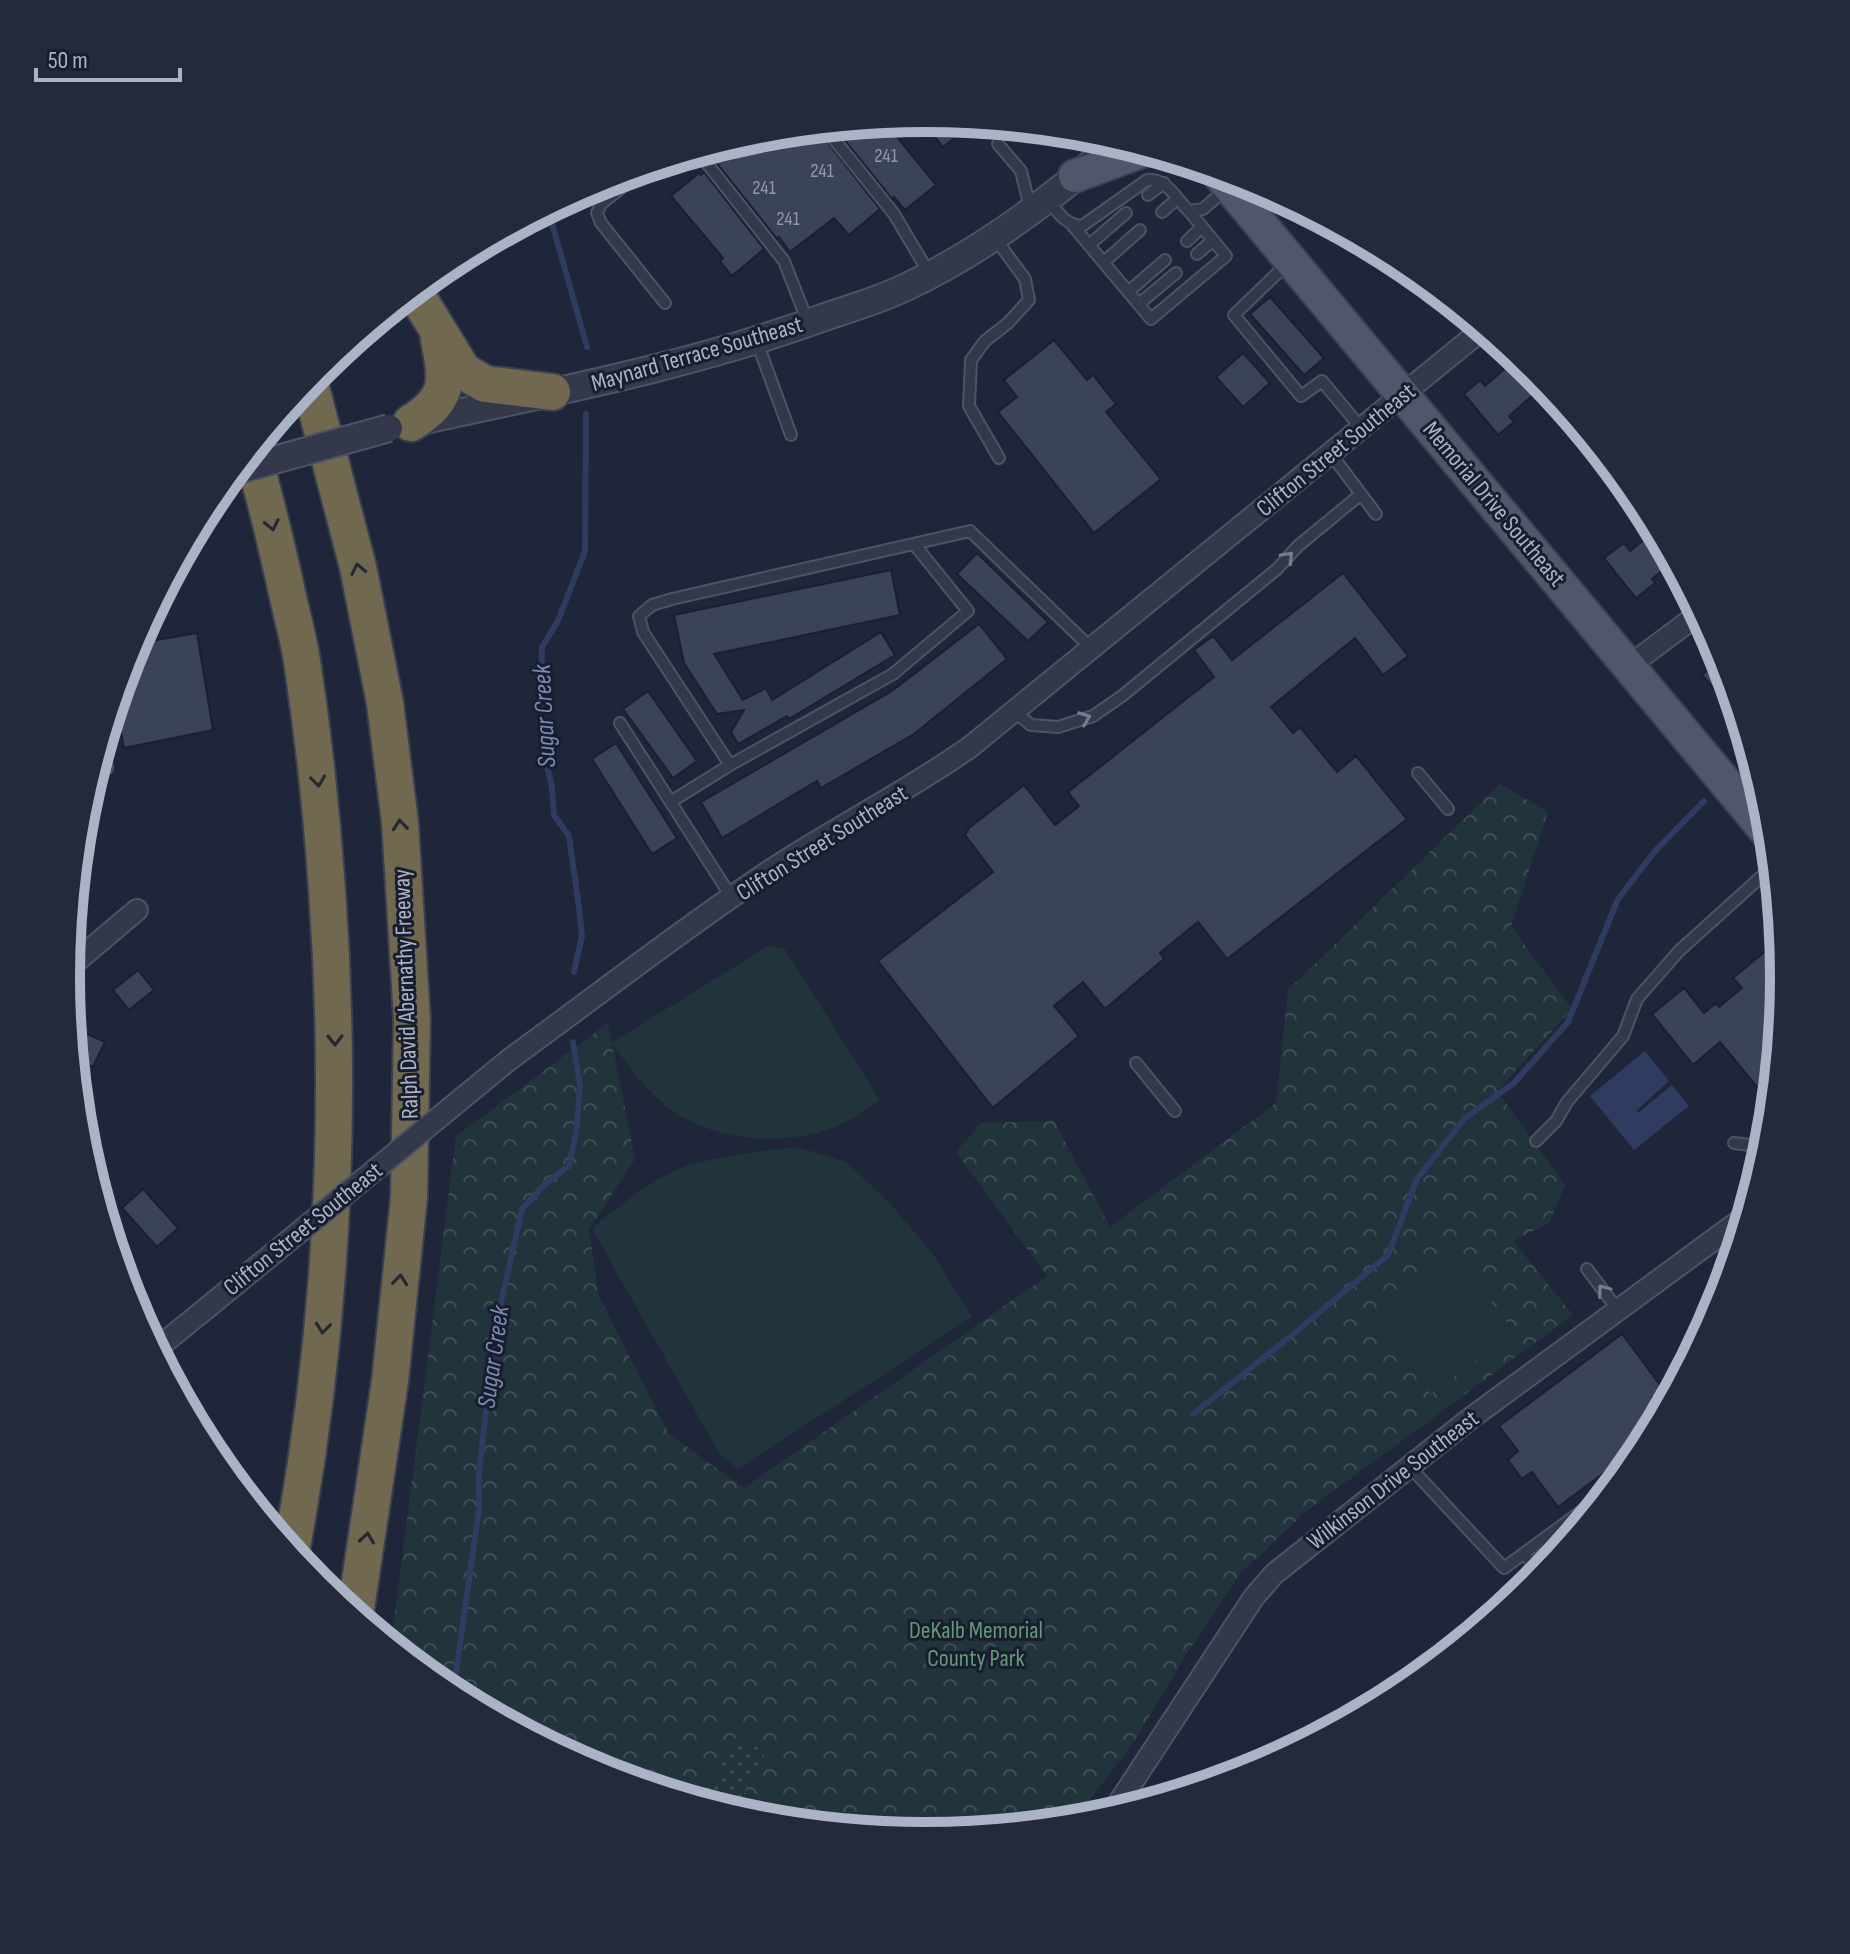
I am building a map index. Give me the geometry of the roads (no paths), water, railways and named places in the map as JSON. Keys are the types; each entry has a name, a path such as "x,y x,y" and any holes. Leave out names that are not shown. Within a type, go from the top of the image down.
{"highway":[{"path":"420,301 463,371 485,384 552,392"},
{"path":"400,426 432,410 442,395 443,362 433,324"},
{"name":"Ralph David Abernathy Freeway","path":"313,395 358,567 385,703 400,822 412,1019 409,1197 390,1381 357,1602"},
{"path":"255,463 268,505 303,664 321,809 335,996 336,1117 329,1269 315,1409 293,1538"}],"main road":[{"path":"1075,176 1095,149"},
{"path":"1075,176 1127,157"},
{"name":"Memorial Drive Southeast","path":"1231,190 1629,666 1753,808"}],"street":[{"name":"Maynard Terrace Southeast","path":"253,466 400,426 757,342 900,290 993,236 1105,152"},
{"name":"Clifton Street Southeast","path":"163,1343 510,1059 810,845 923,781 1014,711 1475,336"},
{"path":"1629,666 1691,620"},
{"path":"81,957 137,910"},
{"name":"Wilkinson Drive Southeast","path":"1122,1798 1264,1583 1310,1542 1409,1466 1732,1226"}],"lane":[{"path":"833,137 894,214 930,275"},
{"path":"998,144 1021,171 1038,204 1073,226 1151,319 1226,256 1164,183 1157,179 1147,180 1092,221 1073,226"},
{"path":"705,161 784,261 809,323"},
{"path":"1148,195 1164,183"},
{"path":"1189,211 1203,209 1219,185"},
{"path":"619,190 601,204 597,213 601,223 665,303"},
{"path":"1162,212 1177,199"},
{"path":"1253,217 1267,205"},
{"path":"1089,245 1126,213"},
{"path":"1187,241 1202,227"},
{"path":"1104,262 1140,230"},
{"path":"993,236 1025,279 1029,300 1008,323 985,341 971,360 969,406 999,458"},
{"path":"1197,254 1213,240"},
{"path":"1128,292 1165,260"},
{"path":"1291,260 1234,315 1301,396 1322,381 1362,429"},
{"path":"1139,304 1176,273"},
{"path":"757,342 791,435"},
{"path":"1331,454 1376,514"},
{"path":"1014,711 1031,725 1058,727 1093,716 1122,696 1277,569 1298,546 1361,494"},
{"path":"730,765 643,632 639,616 652,605 970,531 1091,648"},
{"path":"672,801 893,674 968,611 914,544"},
{"path":"620,723 732,898"},
{"path":"1418,773 1448,809"},
{"path":"1536,1141 1556,1121 1567,1102 1623,1036 1637,999 1668,963 1764,875"},
{"path":"1136,1063 1175,1111"},
{"path":"1734,1143 1753,1147"},
{"path":"1587,1269 1618,1310"},
{"path":"1409,1466 1504,1568 1575,1516"},
{"path":"1524,1553 1533,1564"}],"water":[{"path":"1645,1051 1669,1081 1636,1111 1639,1112 1672,1085 1689,1106 1634,1150 1590,1096"}],"waterway":[{"name":"Sugar Creek","path":"551,219 587,347"},
{"name":"Sugar Creek","path":"574,972 582,936 579,908 569,836 554,815 552,787 543,748 541,683 542,647 558,621 585,551 586,414"},
{"path":"1193,1414 1388,1255 1417,1179 1465,1118 1514,1083 1568,1022 1618,899 1655,851 1704,801"},
{"name":"Sugar Creek","path":"455,1679 479,1509 479,1471 496,1325 522,1209 544,1185 569,1166 577,1127 580,1085 573,1042"}],"park label":[{"name":"DeKalb Memorial County Park","path":"976,1644"}]}
